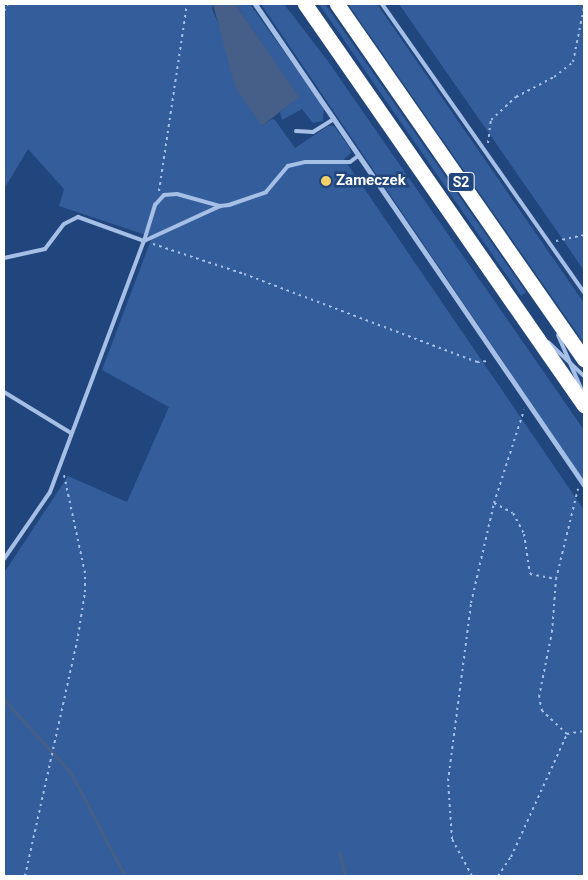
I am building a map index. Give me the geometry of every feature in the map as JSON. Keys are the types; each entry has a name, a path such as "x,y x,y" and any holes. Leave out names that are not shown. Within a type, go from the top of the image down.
{"highway":[{"name":"S2","path":"305,4 584,406"},
{"name":"S2","path":"338,4 545,303 577,361"}],"street":[{"path":"255,4 496,360 584,485"}],"lane":[{"path":"382,4 486,156 584,293"},
{"path":"296,131 312,132 334,119"},
{"path":"4,258 45,249 64,224 78,217 144,241 220,206 266,192 283,169 296,163 350,162 358,156"},
{"path":"4,559 50,492 144,241 158,198 177,194 220,206"},
{"path":"523,319 577,361 584,376"},
{"path":"577,361 584,396"},
{"path":"4,392 72,433"}],"path":[{"path":"4,11 8,4"},
{"path":"158,198 187,4"},
{"path":"486,156 491,120 516,97 554,77 573,62 584,7"},
{"path":"549,243 584,235"},
{"path":"144,241 244,274 476,362 496,360"},
{"path":"472,876 452,839 448,781 471,603 494,503 527,402"},
{"path":"25,876 78,636 85,592 85,573 61,464"},
{"path":"567,734 542,711 539,697 552,632 556,579 580,479"},
{"path":"494,503 513,513 524,534 530,574 556,579"},
{"path":"567,734 584,731"},
{"path":"498,876 511,856 567,734"}],"shaded area":[{"path":"4,4 213,4 212,9 262,126 272,119 275,120 295,148 328,126 334,126 349,147 351,153 344,159 584,510 584,876 4,876 4,573 68,476 127,502 169,407 102,370 152,237 59,206 64,189 28,149 4,189"},
{"path":"213,4 235,4 299,97 262,126 235,87"},
{"path":"235,4 250,4 324,108 323,121 313,123 302,109 282,120 280,112 298,97"},
{"path":"261,4 284,4 327,60 584,430 584,481"},
{"path":"319,4 325,4 526,292 521,296"},
{"path":"348,4 377,4 584,303 584,343"},
{"path":"399,4 584,4 584,271 568,247"}],"waterway":[{"path":"4,699 72,774 125,876"},
{"path":"340,852 345,876"}],"place":[{"name":"Zameczek","path":"326,181"}]}
